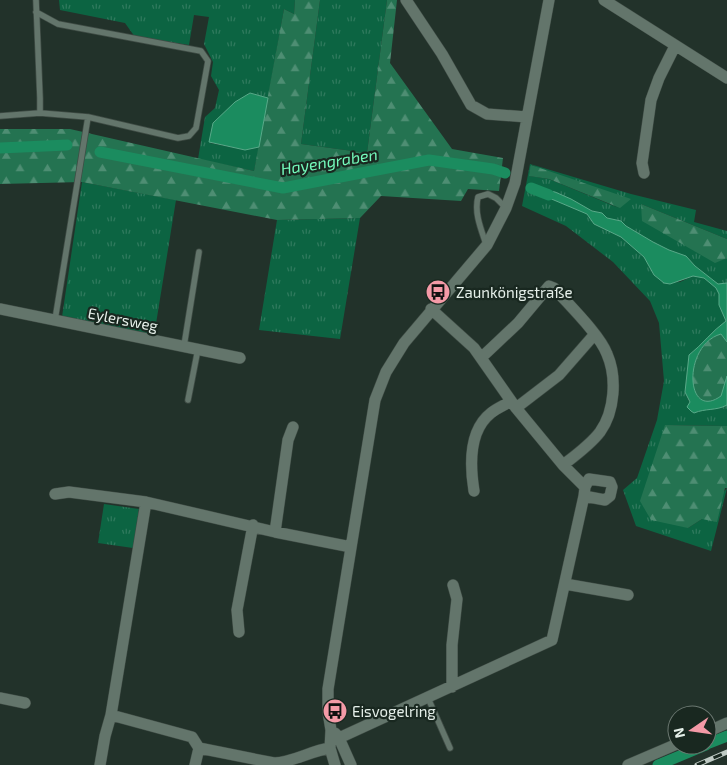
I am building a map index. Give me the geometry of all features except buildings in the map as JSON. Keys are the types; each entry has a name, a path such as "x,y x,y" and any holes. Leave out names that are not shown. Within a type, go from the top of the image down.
{"street":[{"path":"406,0 442,54 471,105 487,114 527,117"},
{"path":"351,765 335,734 328,712 328,689 375,400 386,372 404,342 487,245 506,208 515,183 549,0"},
{"path":"604,0 727,78"},
{"path":"644,173 642,163 651,100 659,78 675,46"},
{"path":"482,357 518,323 549,286 554,288 594,334 607,354 614,381 610,411 600,431 579,453 563,465"},
{"name":"Eylersweg","path":"0,309 240,358"},
{"path":"336,765 330,748 335,734 428,698 552,640 565,584 584,492 514,404 482,357 431,309"},
{"path":"474,491 471,471 475,433 489,414 514,404 559,374 594,334"},
{"path":"275,532 288,440 293,427"},
{"path":"55,494 69,492 146,502 253,525 275,532 351,547"},
{"path":"100,765 111,715 146,502"},
{"path":"239,632 237,610 253,525"},
{"path":"565,584 628,595"},
{"path":"452,687 452,644 457,599 453,585"},
{"path":"0,698 25,703"},
{"path":"111,715 192,737 199,748 196,765"},
{"path":"199,748 274,763 286,762 319,749 330,748"},
{"path":"628,765 667,748"}],"lane":[{"path":"36,0 40,113"},
{"path":"0,116 40,113 88,117 178,138 188,136 196,128 208,61 201,50 58,24 36,12"},
{"path":"55,320 88,117"},
{"path":"487,245 477,213 476,204 478,197 488,194 496,198 506,208"},
{"path":"184,346 199,252"},
{"path":"188,400 198,349"},
{"path":"428,698 450,748"}],"green space":[{"path":"59,0 295,0 294,14 284,9 268,98 249,93 213,123 210,143 245,150 259,147 254,171 198,159 205,117 215,108 219,90 211,76 213,62 204,44 209,17 194,15 189,45 135,37 125,23 60,10"},
{"path":"295,0 320,0 301,144 367,153 387,0 397,0 390,63 452,149 503,158 499,191 468,189 461,201 381,196 360,218 277,220 82,182 0,184 0,129 70,129 254,171 284,9 294,14"},
{"path":"320,0 387,0 367,153 301,144"},
{"path":"530,164 631,194 696,210 694,222 727,231 727,239 641,204 715,262 727,258 727,283 718,284 695,266 686,256 653,242 621,221 607,218 602,213 592,211 555,192 539,189 542,195 587,214 594,224 621,237 644,257 654,275 664,283 680,282 693,276 704,278 716,288 719,294 719,305 726,321 689,355 685,392 694,413 727,405 727,426 666,425 688,528 702,519 727,488 711,551 636,526 623,490 637,478 657,420 664,381 659,323 650,301 613,262 566,226 522,206","holes":["532,165 619,208 549,179 530,176"]},
{"path":"531,165 631,199 620,208 549,179 529,176"},
{"path":"82,182 176,200 154,336 62,317"},
{"path":"641,204 727,239 727,258 715,263 642,221"},
{"path":"360,218 340,339 259,330 277,220"},
{"path":"721,334 727,342 727,376 721,396 709,401 700,399 694,391 692,379 694,366 699,352 708,341"},
{"path":"665,425 727,426 727,488 725,488 717,522 702,519 688,528 651,520 640,501"},
{"path":"104,504 139,509 133,548 98,543"}],"shaded area":[{"path":"250,93 268,98 259,147 245,150 209,142 213,123 235,102"},
{"path":"537,189 555,192 592,211 602,213 607,218 621,221 653,242 686,256 695,266 718,284 727,283 727,342 721,334 708,341 699,352 694,365 693,379 695,391 700,399 709,401 721,396 727,376 727,405 694,413 687,407 690,402 685,392 689,355 726,321 719,305 719,294 716,288 704,278 693,276 670,284 664,283 654,275 644,257 621,237 594,224 587,214 542,195 537,192"}],"waterway":[{"name":"Hayengraben","path":"0,148 67,145"},
{"name":"Hayengraben","path":"100,152 283,188 429,160 493,169 505,173"},
{"name":"Hayengraben","path":"531,188 549,195"},
{"path":"717,740 727,736"},
{"path":"658,765 682,755"}],"railway":[{"path":"697,765 727,752"}],"place":[{"name":"Zaunkönigstraße","path":"438,292"},
{"name":"Eisvogelring","path":"335,711"}]}
